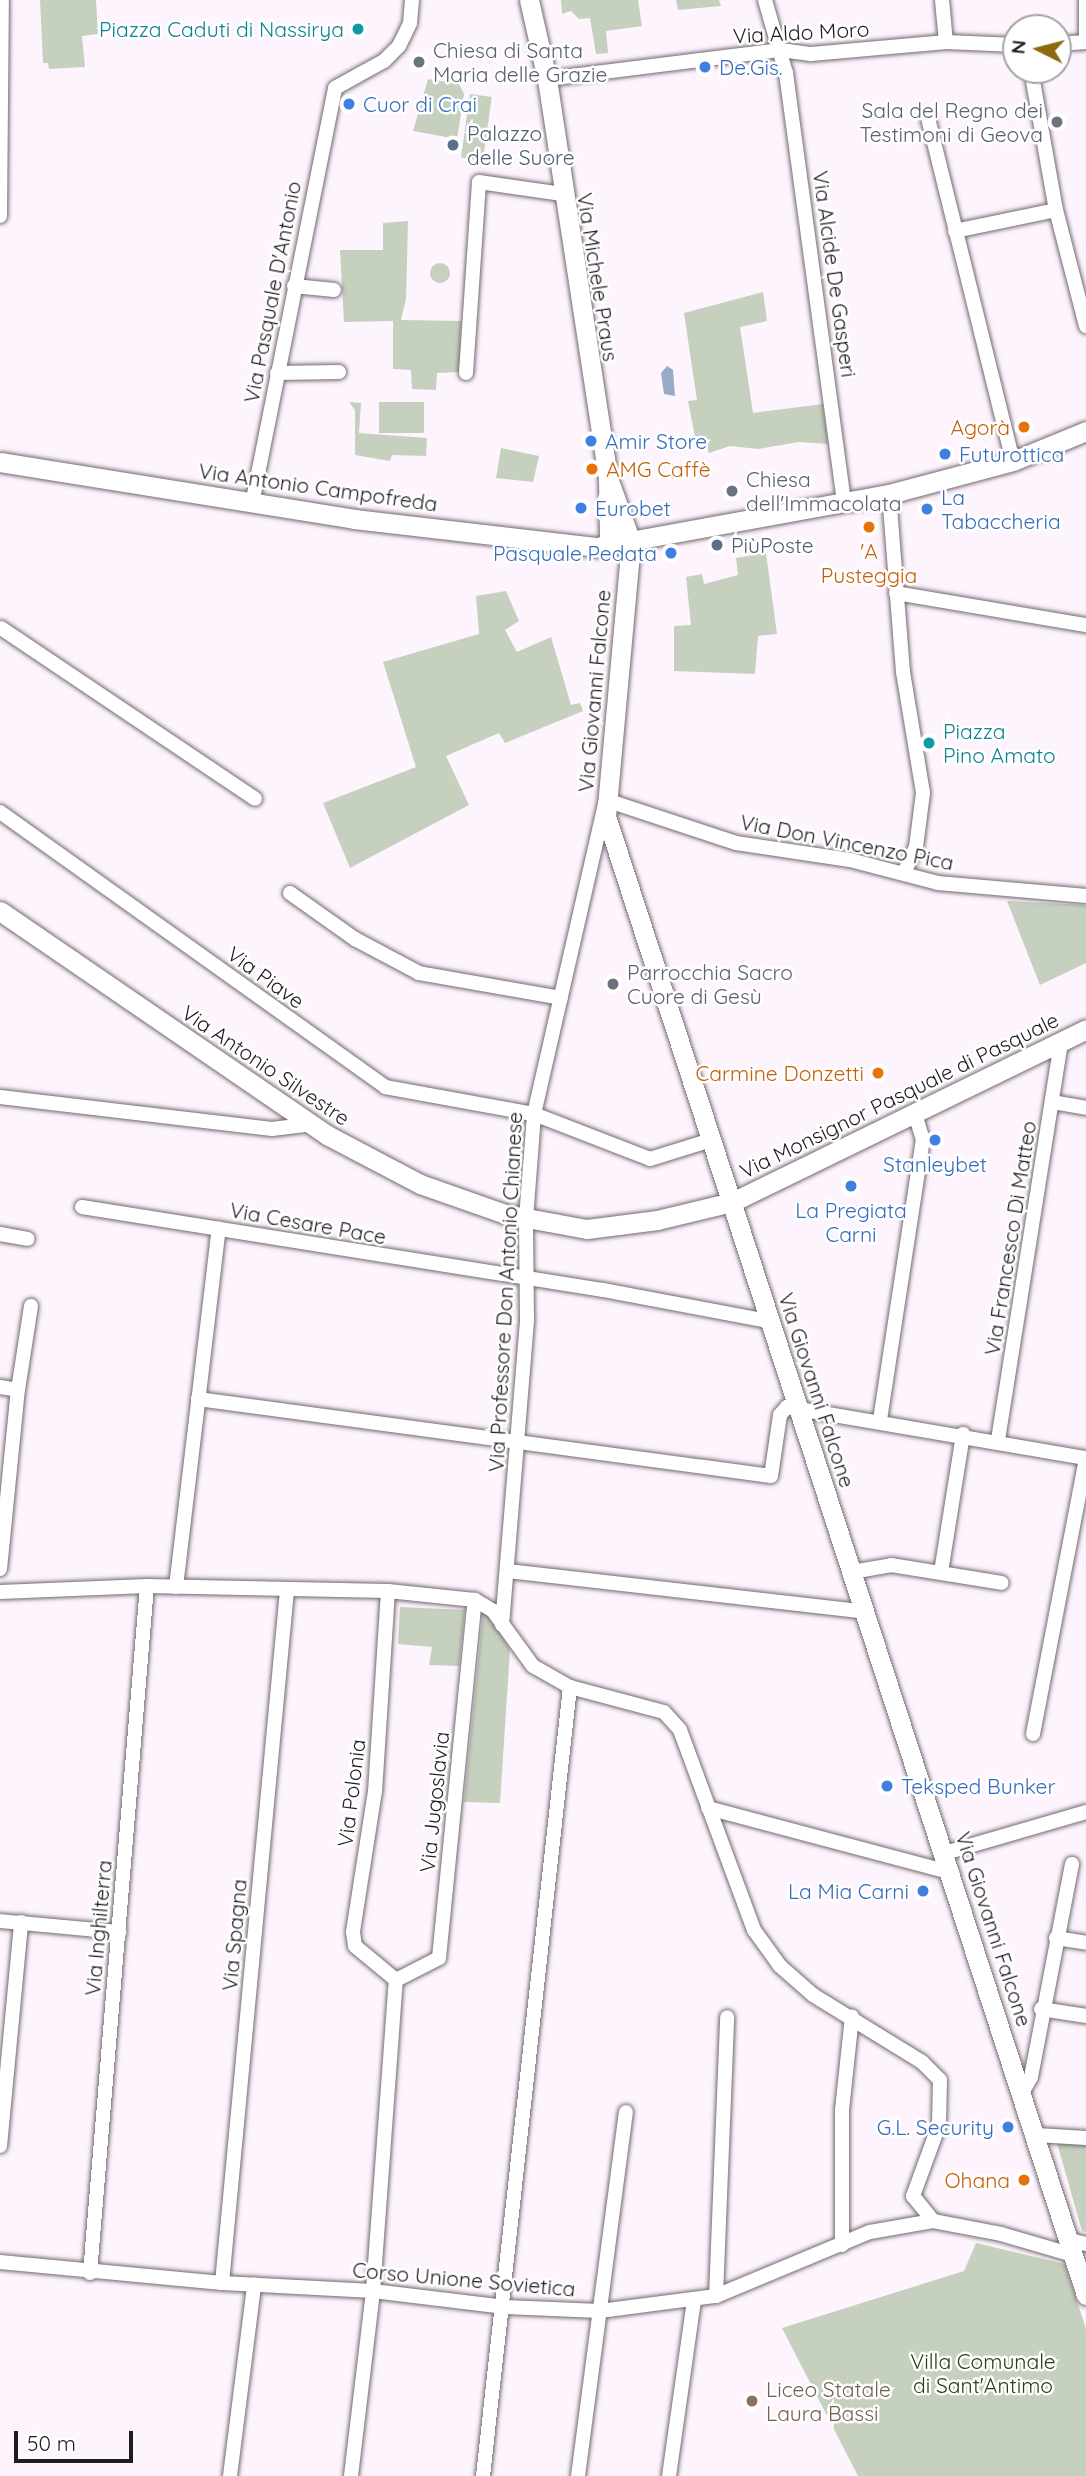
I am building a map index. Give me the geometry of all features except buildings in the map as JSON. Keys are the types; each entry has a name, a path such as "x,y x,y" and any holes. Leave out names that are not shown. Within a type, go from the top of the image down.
{"street":[{"path":"0,216 2,0"},
{"name":"Via Pasquale D'Antonio","path":"252,504 335,88 384,61 399,46 410,23 412,0"},
{"name":"Via Michele Praus","path":"529,0 547,79 562,194 608,478 609,538 605,547"},
{"name":"Via Alcide De Gasperi","path":"765,0 781,50 821,317 844,503"},
{"path":"942,0 946,42"},
{"path":"1086,0 1086,42"},
{"name":"Via Aldo Moro","path":"547,79 781,50 811,54 946,42 1002,44"},
{"path":"1034,84 1056,210 1086,326"},
{"path":"928,118 1013,461"},
{"path":"466,373 479,182 562,194"},
{"path":"955,231 1056,210"},
{"path":"294,286 334,290"},
{"path":"277,373 339,372"},
{"name":"Via Antonio Campofreda","path":"0,462 252,504 605,547 889,494 1013,461 1086,431"},
{"name":"Via Michele Praus","path":"608,478 631,542"},
{"path":"889,494 895,593 923,793 916,847 904,873"},
{"name":"Via Giovanni Falcone","path":"631,542 606,817 1037,2135 1076,2246 1086,2295"},
{"path":"895,593 1086,625"},
{"path":"0,629 255,799"},
{"name":"Via Don Vincenzo Pica","path":"606,800 736,843 904,873 938,883 1086,896"},
{"name":"Via Professore Don Antonio Chianese","path":"502,1625 519,1440 528,1282 526,1219 534,1114 606,800"},
{"name":"Via Piave","path":"0,812 385,1087 534,1114 650,1159 711,1140"},
{"path":"290,893 355,939 419,973 561,998"},
{"name":"Via Antonio Silvestre","path":"0,911 311,1124 420,1184 526,1219"},
{"name":"Via Monsignor Pasquale di Pasquale","path":"526,1219 587,1228 613,1227 732,1202 1086,1029"},
{"name":"Via Francesco Di Matteo","path":"998,1440 1061,1042"},
{"path":"0,1097 272,1129 311,1124"},
{"path":"1053,1102 1086,1108"},
{"path":"880,1420 923,1140 915,1113"},
{"name":"Via Cesare Pace","path":"82,1207 528,1282 603,1290 772,1322"},
{"path":"176,1587 219,1230"},
{"path":"0,1234 28,1239"},
{"path":"0,1569 18,1390 32,1306"},
{"path":"0,1387 18,1390"},
{"path":"198,1399 519,1440 771,1476 780,1415 787,1407 963,1434 1086,1458 1032,1734"},
{"path":"941,1572 963,1434"},
{"path":"852,1572 891,1565 1002,1583"},
{"path":"508,1571 866,1612"},
{"path":"0,1592 147,1586 388,1591 475,1600 493,1611 533,1666 570,1687 664,1712 680,1730 754,1930 780,1966 813,1995 922,2062 940,2080 939,2125 913,2196 933,2221"},
{"name":"Via Inghilterra","path":"90,2273 147,1586"},
{"name":"Via Spagna","path":"222,2283 287,1590"},
{"name":"Via Polonia","path":"388,1591 375,1791 352,1932 355,1945 396,1980"},
{"name":"Via Jugoslavia","path":"396,1980 439,1958 475,1600"},
{"path":"484,2476 505,2307 570,1687"},
{"path":"708,1808 952,1873"},
{"path":"945,1853 1086,1812"},
{"path":"1023,2091 1031,2077 1041,2009 1072,1864"},
{"path":"0,1921 119,1932"},
{"path":"0,2147 21,1923"},
{"path":"1056,1938 1086,1944"},
{"path":"351,2476 373,2291 396,1980"},
{"path":"1041,2009 1086,2016"},
{"path":"716,2296 727,2017"},
{"path":"842,2245 842,2109 852,2017"},
{"path":"578,2476 626,2112"},
{"path":"1037,2135 1086,2138"},
{"name":"Corso Unione Sovietica","path":"0,2262 90,2273 373,2291 505,2307 600,2311 694,2301 716,2296 870,2232 933,2221 1076,2246"},
{"path":"230,2476 254,2285"},
{"path":"670,2476 694,2301"}],"green space":[{"path":"40,0 96,0 98,34 82,36 85,67 49,69 48,63 43,63"},
{"path":"561,0 638,0 642,26 606,31 608,53 596,54 590,18 579,19 571,11 562,14"},
{"path":"676,0 719,0 721,6 678,10"},
{"path":"428,79 459,84 464,94 457,139 413,131"},
{"path":"470,94 492,97 483,160 461,157"},
{"path":"408,221 406,299 401,320 461,321 459,372 437,373 436,390 412,389 411,370 393,369 393,321 344,322 340,250 383,250 383,223"},
{"path":"436,263 444,263 450,273 444,283 436,283 430,277 430,269"},
{"path":"763,292 767,321 740,327 753,413 823,404 828,444 799,442 758,449 730,446 709,453 707,447 697,447 688,401 697,400 684,313"},
{"path":"349,402 361,403 359,433 427,438 426,456 392,455 390,461 355,455 355,410"},
{"path":"379,402 424,402 424,433 379,433"},
{"path":"501,448 539,456 533,482 496,478"},
{"path":"766,553 777,634 758,636 755,674 674,671 674,626 691,625 686,577 702,574 704,584 738,575 736,558"},
{"path":"506,591 519,621 505,630 517,652 551,637 571,705 580,703 583,711 505,743 499,733 446,756 469,805 350,868 323,803 416,767 383,662 479,634 476,596"},
{"path":"1007,901 1086,905 1086,963 1040,985"},
{"path":"400,1607 465,1610 459,1666 429,1665 432,1647 398,1644"},
{"path":"483,1613 488,1613 510,1650 500,1803 464,1802"},
{"path":"1057,2143 1086,2145 1086,2232 1082,2231"},
{"name":"Villa Comunale di Sant'Antimo","path":"976,2243 1065,2264 1086,2329 1086,2476 858,2476 782,2328 964,2271"}],"water":[{"path":"667,366 673,370 675,396 664,394 661,373"}],"place":[{"name":"Piazza Caduti di Nassirya","path":"358,29"},
{"name":"Chiesa di Santa Maria delle Grazie","path":"419,62"},
{"name":"De.Gis.","path":"705,67"},
{"name":"Cuor di Crai","path":"349,104"},
{"name":"Sala del Regno dei Testimoni di Geova","path":"1057,122"},
{"name":"Palazzo delle Suore","path":"453,145"},
{"name":"Agorà","path":"1024,427"},
{"name":"Amir Store","path":"591,441"},
{"name":"Futurottica","path":"945,454"},
{"name":"AMG Caffè","path":"592,469"},
{"name":"Chiesa dell'Immacolata","path":"732,491"},
{"name":"Eurobet","path":"581,508"},
{"name":"La Tabaccheria","path":"927,509"},
{"name":"'A Pusteggia","path":"869,527"},
{"name":"PiùPoste","path":"717,545"},
{"name":"Pasquale Pedata","path":"671,553"},
{"name":"Piazza Pino Amato","path":"929,743"},
{"name":"Parrocchia Sacro Cuore di Gesù","path":"613,984"},
{"name":"Carmine Donzetti","path":"878,1073"},
{"name":"Stanleybet","path":"935,1140"},
{"name":"La Pregiata Carni","path":"851,1186"},
{"name":"Teksped Bunker","path":"887,1786"},
{"name":"La Mia Carni","path":"923,1891"},
{"name":"G.L. Security","path":"1008,2127"},
{"name":"Ohana","path":"1024,2180"},
{"name":"Liceo Statale Laura Bassi","path":"752,2401"}]}
